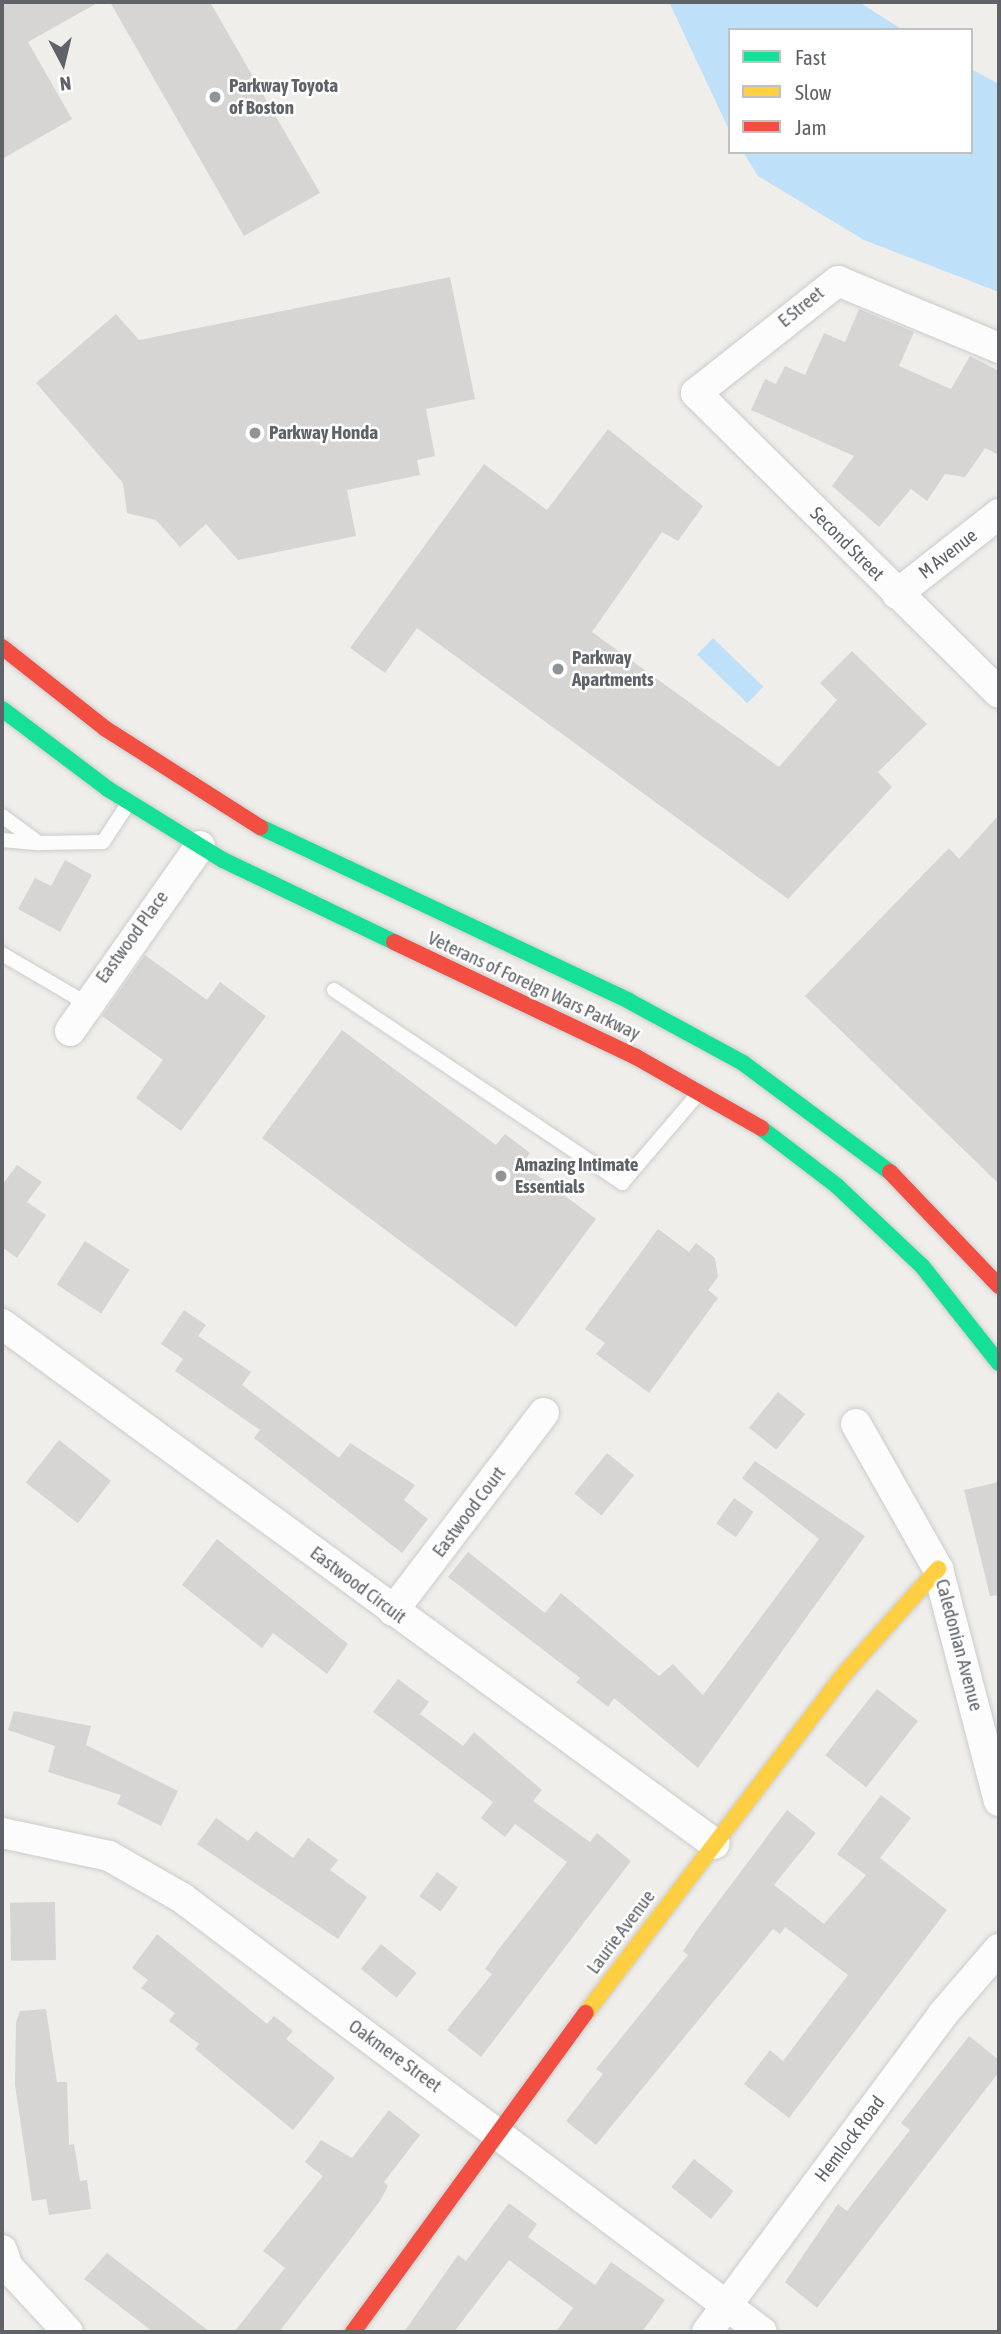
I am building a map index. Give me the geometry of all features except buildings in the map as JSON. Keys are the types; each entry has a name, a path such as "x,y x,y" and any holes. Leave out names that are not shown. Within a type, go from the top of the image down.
{"main road":[{"name":"Veterans of Foreign Wars Parkway","path":"2,647 106,729 256,825 629,1001 743,1063 884,1166 999,1286"},
{"name":"Veterans of Foreign Wars Parkway","path":"2,709 128,803 200,846 700,1091 772,1135 845,1193 922,1265 999,1363"},
{"name":"Laurie Avenue","path":"353,2332 496,2130 715,1844 910,1593 939,1569"}],"street":[{"name":"E Street","path":"696,393 838,282 999,348"},
{"name":"Second Street","path":"696,393 999,693"},
{"name":"M Avenue","path":"897,594 999,514"},
{"name":"Eastwood Place","path":"70,1031 86,1003 200,846"},
{"name":"Eastwood Circuit","path":"2,1324 715,1844"},
{"name":"Eastwood Court","path":"393,1611 544,1413"},
{"name":"Caledonian Avenue","path":"856,1424 939,1569 999,1801"},
{"name":"Oakmere Street","path":"2,1833 109,1856 182,1898 496,2130 762,2332"},
{"name":"Hemlock Road","path":"707,2332 943,2014 999,1949"},
{"path":"2,2250 8,2267 68,2332"}],"lane":[{"path":"2,841 103,842 128,803"},
{"path":"2,816 39,843"},
{"path":"2,954 86,1003"},
{"path":"334,990 622,1183 700,1091"}],"water":[{"path":"669,2 859,2 900,28 728,28 728,128"},
{"path":"973,70 999,84 999,292 864,240 758,176 744,154 973,154"},
{"path":"713,638 763,687 747,703 697,655"}],"traffic: fast":[{"path":"2,709 108,789 223,860 394,942"},
{"path":"260,827 629,1001 743,1063 890,1172"},
{"path":"761,1128 837,1186 922,1266 999,1363"}],"traffic: slow":[{"path":"586,2013 845,1673 938,1569"}],"traffic: jam":[{"path":"2,647 106,729 260,827"},
{"path":"394,942 636,1057 761,1128"},
{"path":"890,1172 999,1286"},
{"path":"353,2332 586,2013"}],"place":[{"name":"Parkway Toyota of Boston","path":"215,97"},
{"name":"Parkway Honda","path":"255,433"},
{"name":"Parkway Apartments","path":"558,669"},
{"name":"Amazing Intimate Essentials","path":"501,1176"}]}
